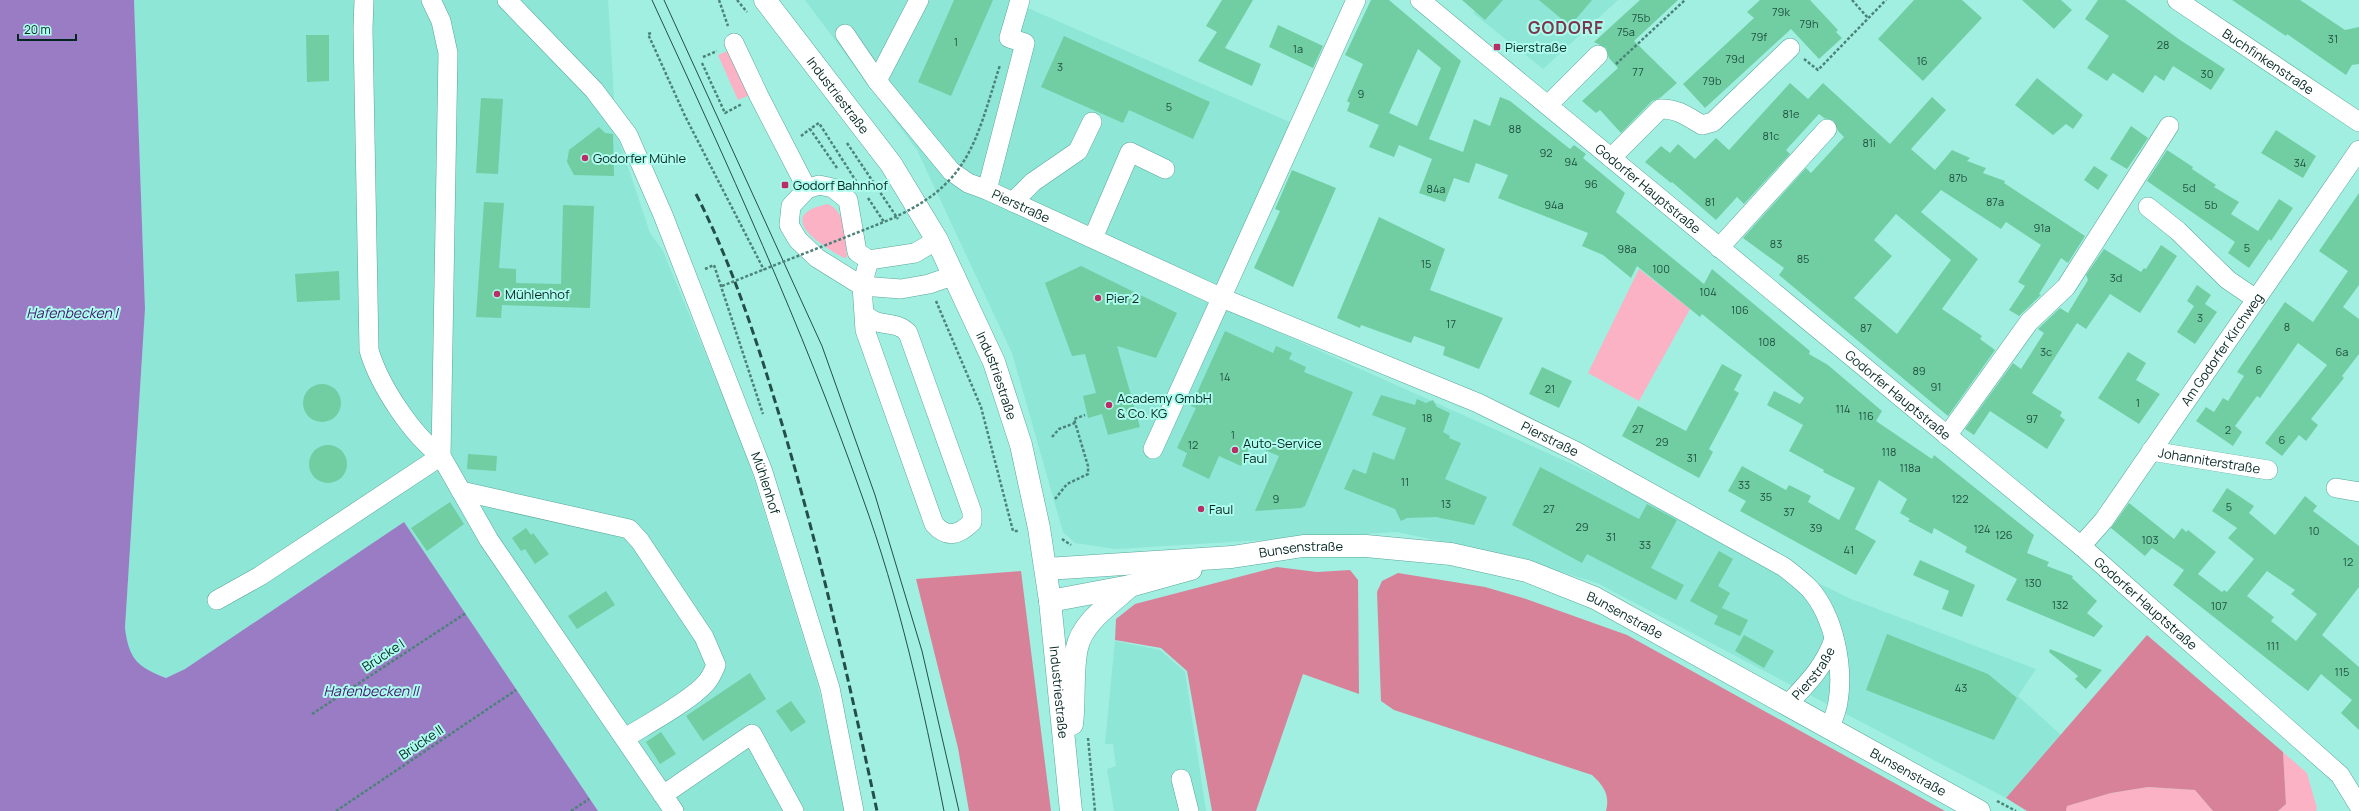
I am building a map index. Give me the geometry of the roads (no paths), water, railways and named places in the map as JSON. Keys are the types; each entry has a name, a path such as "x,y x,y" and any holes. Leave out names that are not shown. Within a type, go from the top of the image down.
{"main road":[{"name":"Industriestraße","path":"765,0 891,164 937,240 955,274 994,362 1021,445 1046,569 1071,811"},
{"name":"Bunsenstraße","path":"1046,569 1232,557 1302,546 1366,546 1451,554 1527,571 1594,598 1979,811"},
{"name":"Bunsenstraße","path":"1050,601 1130,586 1232,557"},
{"name":"Bunsenstraße","path":"1067,763 1074,710 1076,648 1082,634 1092,622 1130,586"}],"street":[{"path":"364,0 363,37 369,350 375,370 384,387 427,445 441,456 489,540 674,811"},
{"path":"431,0 442,21 448,53 441,456"},
{"name":"Mühlenhof","path":"507,0 594,90 628,135 663,215 763,472 830,688 854,811"},
{"path":"877,81 919,0"},
{"name":"Pierstraße","path":"1020,0 1009,38 1025,43 987,190 1222,298 1478,403 1577,452 1784,566 1809,589 1821,605 1834,639 1839,674 1838,702 1830,728"},
{"path":"1153,449 1356,0"},
{"name":"Godorfer Hauptstraße","path":"1420,0 2081,546 2340,775 2359,806"},
{"name":"Buchfinkenstraße","path":"2178,0 2359,122"},
{"path":"844,34 877,81 951,170 968,183 987,190"},
{"path":"734,43 759,96 807,188"},
{"path":"1611,158 1660,109 1670,108 1678,111 1702,125 1713,122 1790,48"},
{"path":"1548,105 1598,55"},
{"path":"1013,202 1033,182 1078,151 1092,122"},
{"path":"1947,436 2029,322 2066,287 2169,126"},
{"path":"1719,248 1827,129"},
{"name":"Am Godorfer Kirchweg","path":"2081,546 2104,520 2359,150"},
{"path":"1092,238 1130,152 1165,169"},
{"path":"937,240 915,253 869,260 857,252 848,200 833,188 819,185 807,188 791,206 789,225 798,240 817,258 862,286 901,288 929,284 955,274"},
{"path":"2148,208 2178,231 2228,280 2256,299"},
{"path":"864,313 870,320 900,327 908,333 972,512 972,522 964,530 950,534 941,531 934,524 865,330 862,286 869,260"},
{"name":"Johanniterstraße","path":"2151,451 2268,470"},
{"path":"217,600 260,576 441,456"},
{"path":"2336,488 2359,492"},
{"path":"461,491 629,529 640,541 704,637 716,665 711,677 704,686 688,698 625,738"},
{"name":"Pierstraße","path":"1788,704 1814,677 1828,654 1834,639"},
{"path":"663,795 752,734 794,811"},
{"path":"1181,779 1189,811"}],"water":[{"path":"0,0 134,0 145,309 125,628 129,648 136,661 148,670 166,678 185,669 404,522 598,811 0,811"}],"tram line":[{"path":"652,0 763,245 839,433 862,496 899,613 928,731 944,811"},
{"path":"664,0 822,346 875,495 922,651 959,811"}],"railway":[{"path":"696,194 710,222 734,278 764,365 782,424 809,520 833,617 877,811"}],"place":[{"name":"Pierstraße","path":"1497,47"},
{"name":"Godorfer Mühle","path":"585,158"},
{"name":"Godorf Bahnhof","path":"785,185"},
{"name":"Mühlenhof","path":"497,294"},
{"name":"Pier 2","path":"1098,298"},
{"name":"Academy GmbH & Co. KG","path":"1109,405"},
{"name":"Auto-Service Faul","path":"1235,450"},
{"name":"Faul","path":"1201,509"}],"district":[{"name":"GODORF","path":"1566,27"}],"water label":[{"name":"Hafenbecken I","path":"72,312"},
{"name":"Hafenbecken II","path":"371,690"}]}
